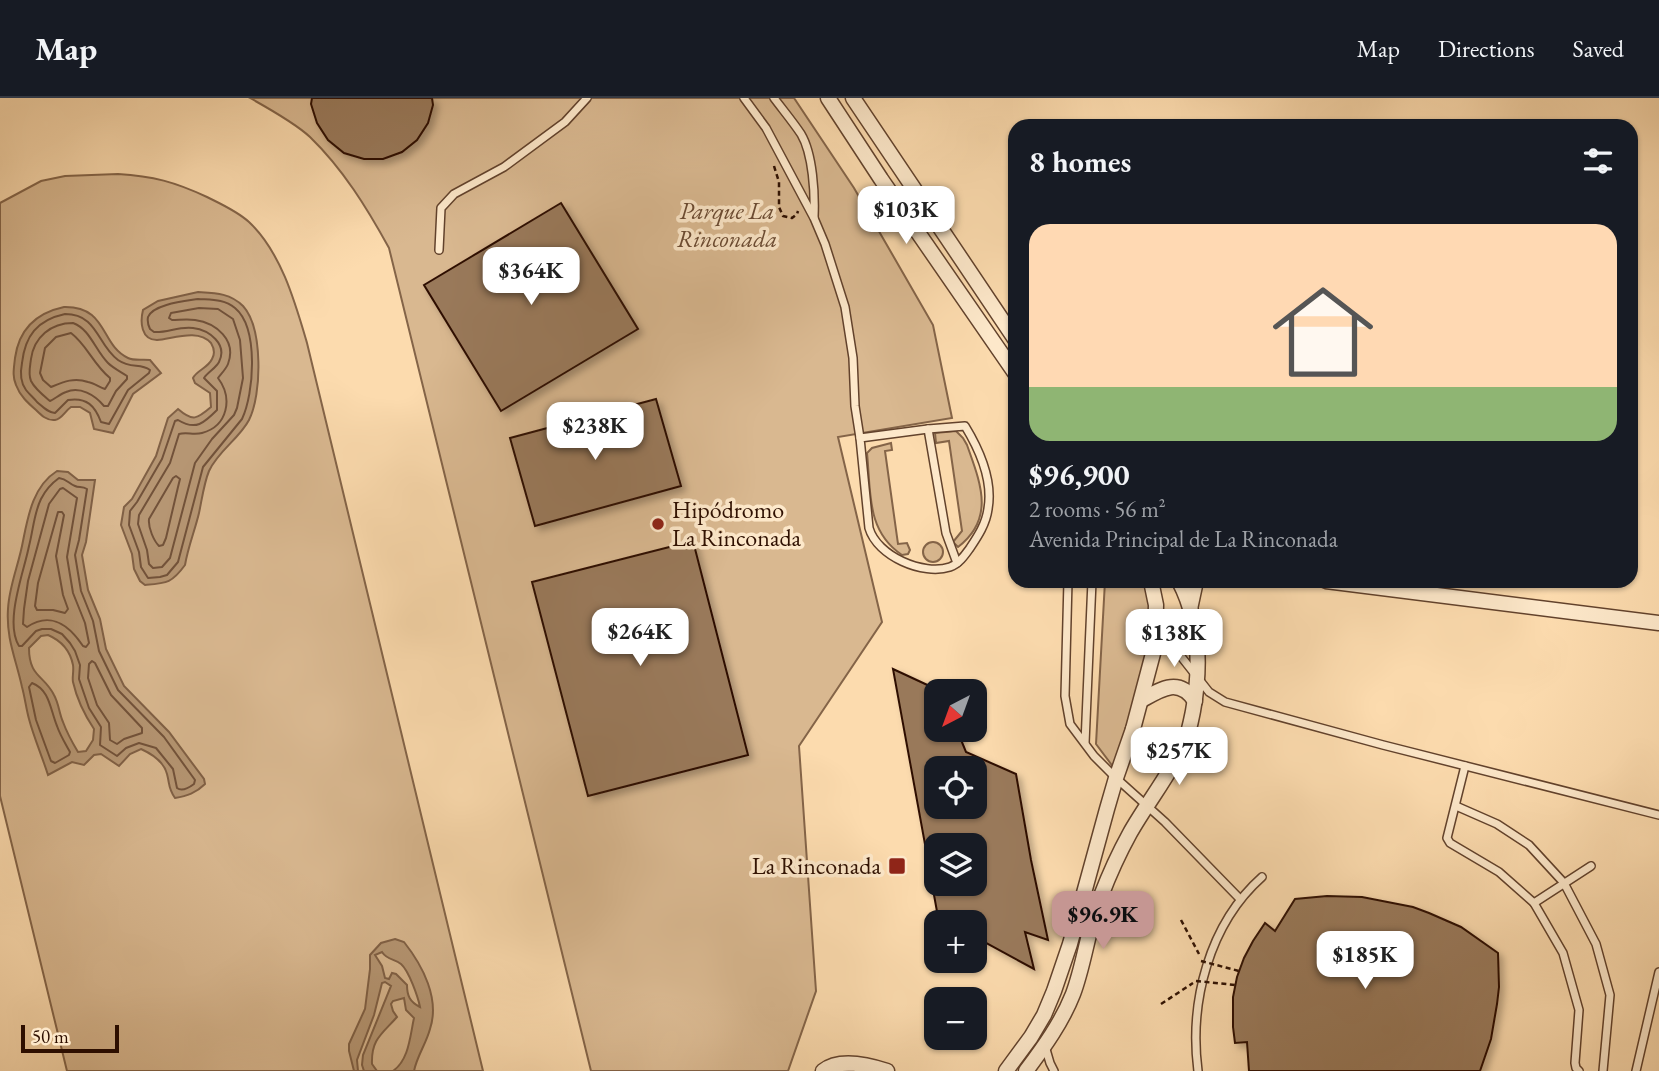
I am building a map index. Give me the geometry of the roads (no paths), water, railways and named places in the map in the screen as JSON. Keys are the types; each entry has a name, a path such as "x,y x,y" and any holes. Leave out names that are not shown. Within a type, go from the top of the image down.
{"street":[{"path":"828,98 1008,363"},
{"path":"853,98 1008,329"},
{"path":"1006,1071 1044,1015 1070,944 1116,778 1142,700 1155,646 1157,626 1152,588"},
{"path":"1026,1071 1061,1019 1073,993 1100,898 1129,834 1181,749 1189,728 1195,701 1198,653 1196,631 1182,588"},
{"path":"1190,610 1195,588"},
{"path":"1382,588 1659,623"},
{"path":"1142,700 1161,689 1180,687 1190,693 1195,701"},
{"path":"1133,729 1138,742 1145,750 1154,754 1162,756 1181,749"},
{"path":"823,1071 829,1066 866,1064 887,1071"}],"lane":[{"path":"439,250 441,208 454,194 504,167 565,122 587,98"},
{"path":"744,98 766,128 814,218 845,307 853,358 855,405 872,538 895,559 928,569 957,564 981,533 988,509 987,485 980,456 965,426 860,439"},
{"path":"774,98 803,137 812,168 814,218"},
{"path":"928,429 946,533 957,564"},
{"path":"1068,588 1065,696 1070,724 1094,756 1165,822 1240,899"},
{"path":"1084,743 1092,588"},
{"path":"1157,626 1209,692 1225,702 1659,815"},
{"path":"1465,766 1447,838 1450,843 1500,872 1534,903 1563,953 1580,1010 1575,1063 1578,1071"},
{"path":"1456,806 1497,824 1529,845 1564,883 1596,944 1610,995 1603,1071"},
{"path":"1534,903 1591,866"},
{"path":"1195,1070 1196,1017 1205,972 1222,929 1240,899 1262,877"},
{"path":"1636,1071 1659,972"},
{"path":"1045,1046 1054,1071"}],"water":[{"path":"198,292 233,298 250,316 257,345 256,394 249,420 209,471 185,565 168,581 145,585 134,569 132,554 121,525 124,507 132,499 156,456 168,418 178,409 195,417 211,407 210,393 195,383 193,378 210,362 214,353 211,343 199,336 185,335 157,340 148,337 143,330 142,315 143,310 158,301"},
{"path":"64,307 78,308 89,313 119,352 130,359 150,360 161,373 133,394 113,433 94,429 90,413 80,407 71,407 57,419 47,419 24,399 16,385 15,358 20,339 37,318"},
{"path":"57,471 68,472 78,480 95,480 82,555 88,590 100,619 106,649 124,686 169,732 204,779 205,784 191,794 175,798 163,766 141,749 130,754 119,766 101,754 94,755 84,765 72,762 48,775 29,719 10,639 8,609 30,512 37,493","holes":["41,636 53,637 70,655 77,695 94,729 93,740 86,751 78,752 54,695 32,665 29,648"]},
{"path":"395,939 404,942 428,983 433,1018 414,1071 393,1071 406,1054 414,1018 406,1010 404,998 391,1004 397,1017 373,1048 372,1064 377,1071 364,1071 362,1065 363,1055 391,986 385,982 382,983 374,1015 357,1060 358,1071 354,1071 349,1044 365,1009 370,955 381,943","holes":["382,952 404,967 420,1007 411,1001 407,985 396,974 392,973 389,979 385,978 375,955"]}],"place":[{"name":"Hipódromo La Rinconada","path":"658,524"},
{"name":"La Rinconada","path":"897,866"}],"park label":[{"name":"Parque La Rinconada","path":"727,225"}]}
